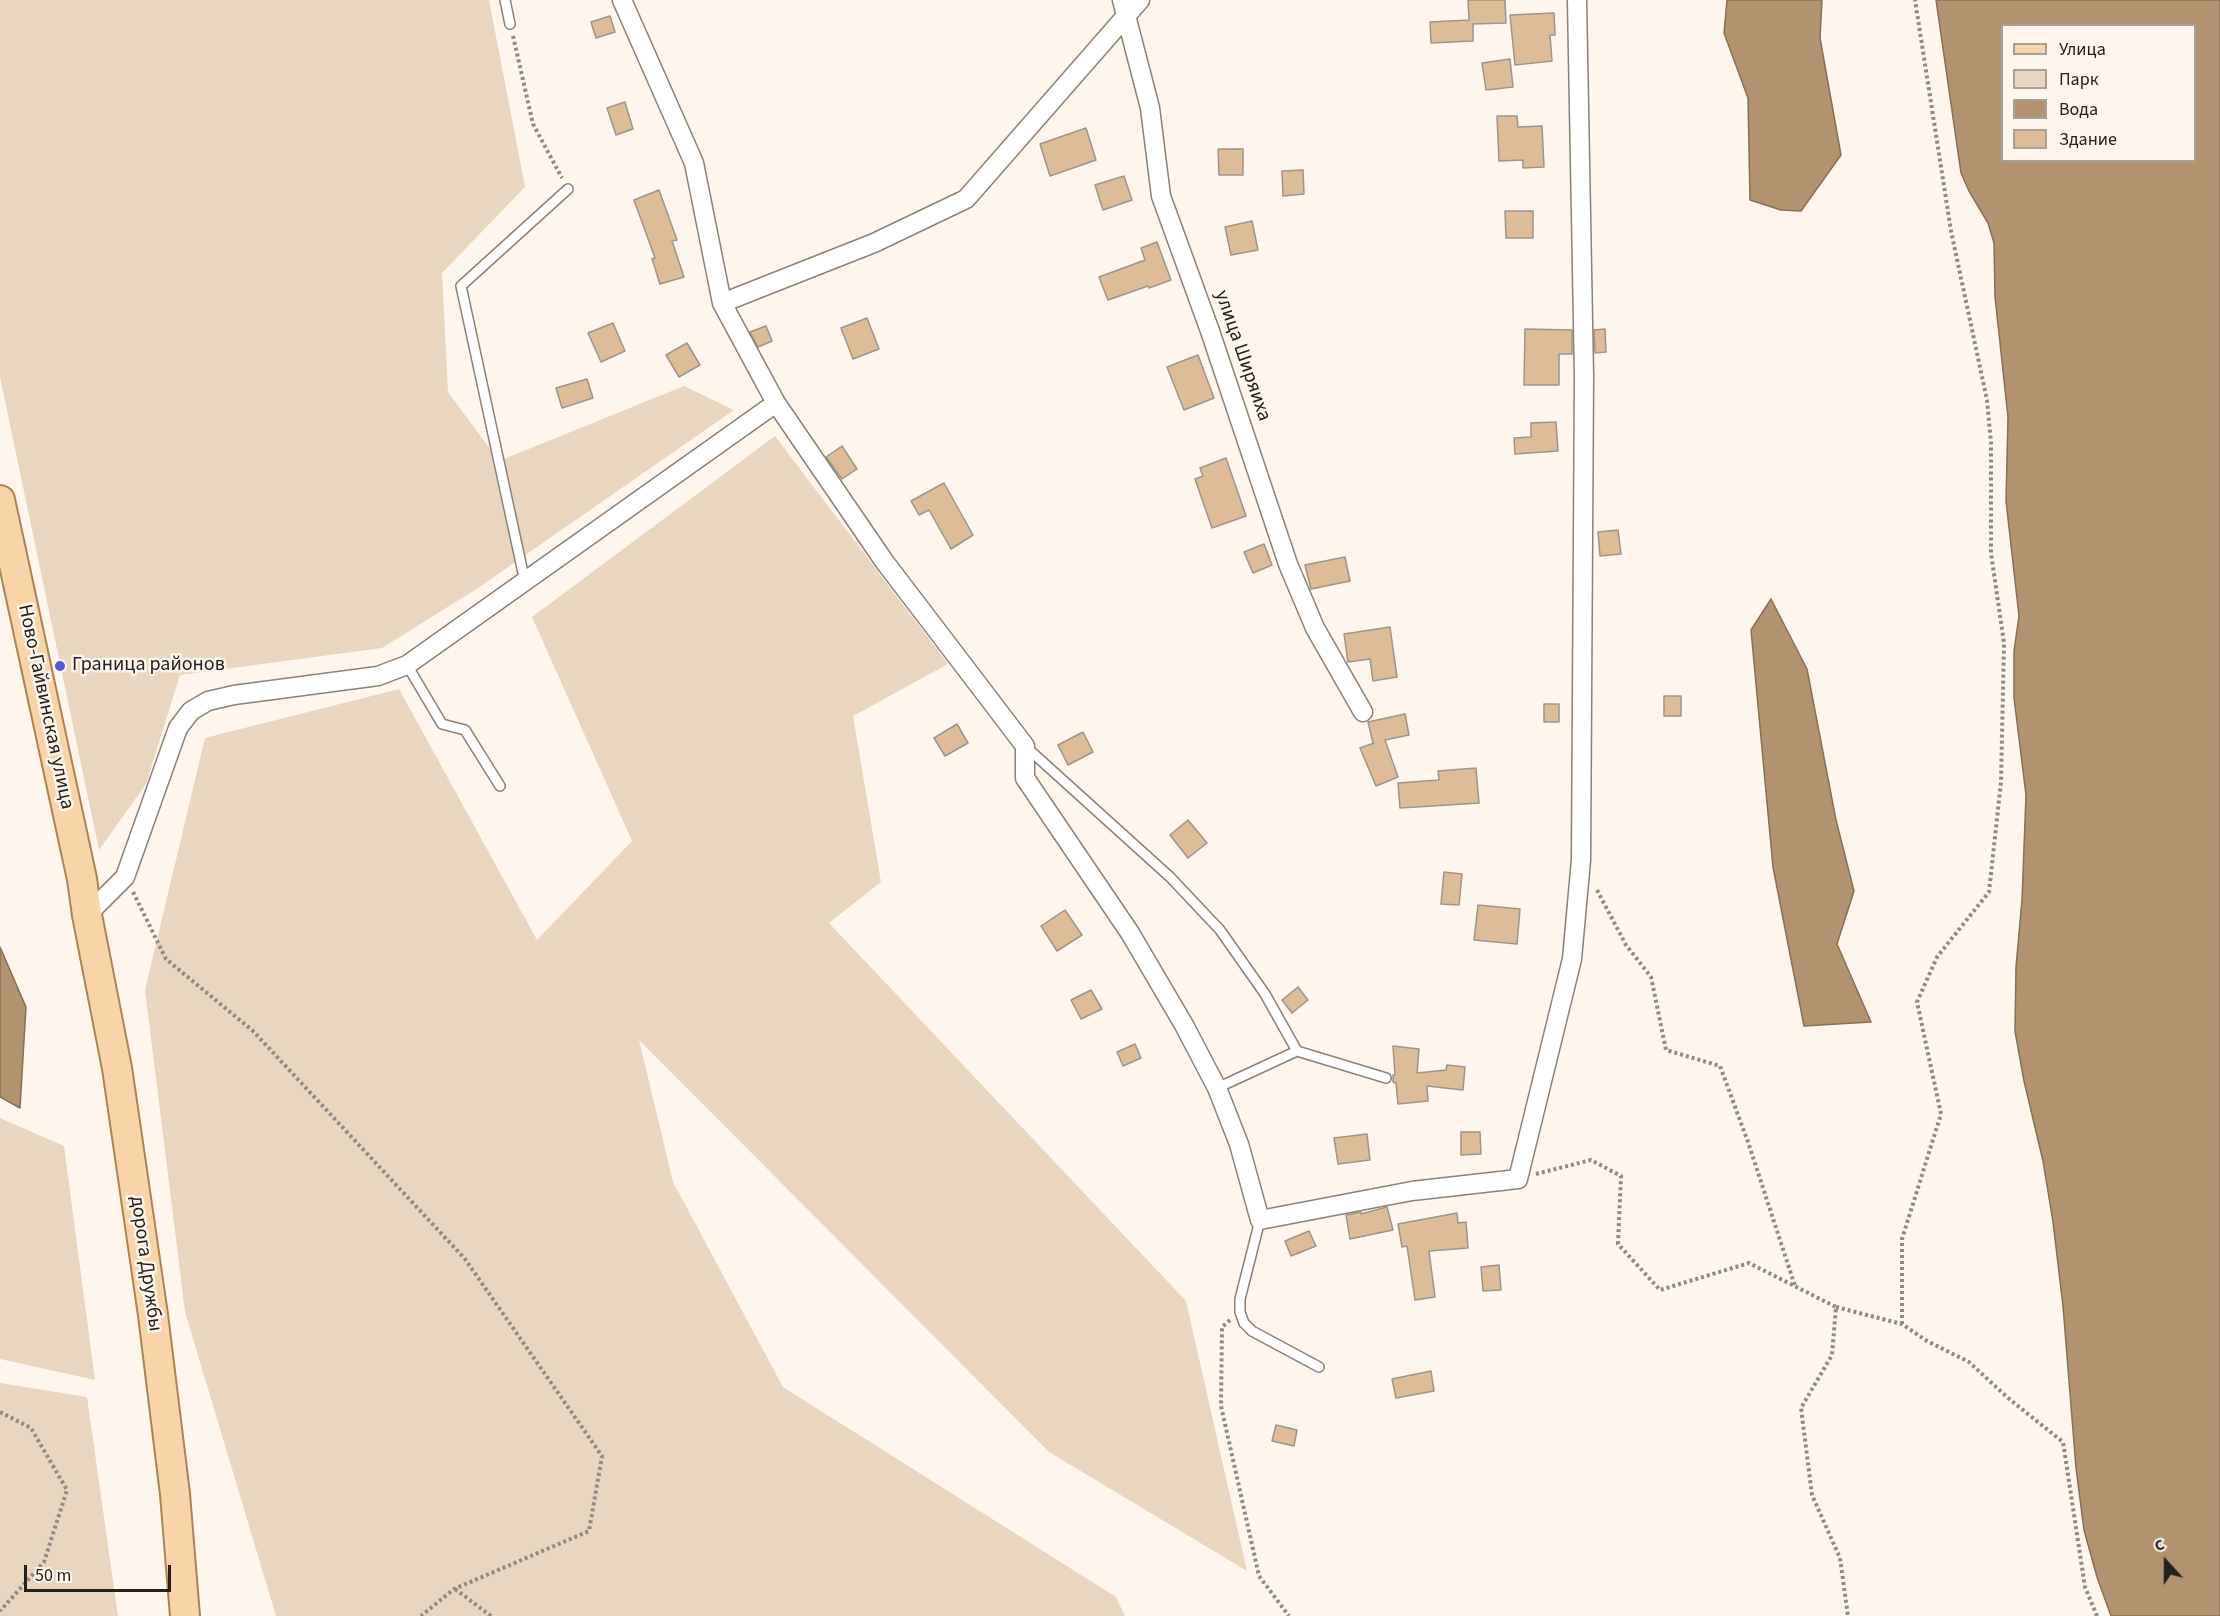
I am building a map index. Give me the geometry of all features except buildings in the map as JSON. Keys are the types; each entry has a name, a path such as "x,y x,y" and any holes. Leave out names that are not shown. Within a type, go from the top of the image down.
{"main road":[{"name":"Ново-Гайвинская улица","path":"0,500 82,879 87,915"},
{"name":"дорога Дружбы","path":"87,915 117,1068 153,1315 175,1494 185,1616"}],"street":[{"path":"622,0 694,163 722,303 776,403 884,561 1025,746 1025,778 1130,933 1217,1088 1239,1144 1260,1220 1412,1191 1518,1179 1572,959 1581,860 1584,376 1577,0"},
{"path":"722,303 874,243 966,199 1124,7 1140,0"},
{"name":"улица Ширяиха","path":"1124,7 1150,108 1161,196 1210,331 1288,564 1315,628 1363,712"},
{"path":"87,915 125,877 178,728 191,711 208,701 234,695 378,676 407,665 776,403"}],"lane":[{"path":"505,0 510,24"},
{"path":"525,582 461,286 568,189"},
{"path":"407,665 442,724 465,730 500,786"},
{"path":"1025,746 1170,878 1220,930 1265,994 1297,1051"},
{"path":"1217,1088 1297,1051 1386,1078"},
{"path":"1260,1220 1240,1299 1240,1312 1244,1323 1252,1330 1319,1367"}],"path":[{"path":"1902,1324 1902,1239 1941,1114 1917,1002 1937,957 1989,892 2001,782 2004,643 1991,553 1990,443 1987,400 1951,231 1915,0"},
{"path":"510,24 533,124 568,189"},
{"path":"1581,860 1626,945 1651,977 1666,1050 1720,1066 1796,1287"},
{"path":"125,877 166,959 253,1031 465,1259 602,1456 590,1531 454,1589 421,1616"},
{"path":"1518,1179 1591,1160 1621,1176 1618,1244 1660,1290 1749,1263 1836,1307 1902,1324 1927,1341 1969,1362 2008,1398 2063,1442 2085,1587 2097,1616"},
{"path":"1836,1307 1832,1355 1801,1408 1812,1495 1840,1558 1848,1616"},
{"path":"1240,1312 1222,1327 1221,1406 1259,1576 1289,1616"},
{"path":"0,1412 31,1428 68,1490 44,1562 0,1611"},
{"path":"454,1589 491,1616"}],"green space":[{"path":"0,0 489,0 525,187 442,273 448,392 499,461 684,386 734,410 478,588 382,648 180,675 146,784 99,850 0,377"},
{"path":"775,436 948,664 853,716 881,882 829,923 1186,1301 1247,1571 1049,1452 639,1040 673,1182 783,1387 1116,1597 1125,1616 276,1616 185,1312 145,990 205,738 399,689 537,940 632,841 532,617"},
{"path":"0,1118 64,1146 95,1380 0,1359"},
{"path":"0,1383 87,1397 118,1616 0,1616"}],"water":[{"path":"1727,0 1822,0 1820,38 1841,155 1801,211 1781,210 1750,200 1748,98 1724,33"},
{"path":"1936,0 2220,0 2220,1616 2111,1616 2084,1530 2053,1222 2043,1161 2015,1031 2016,967 2022,900 2026,795 2014,698 2014,651 2019,616 2006,501 2008,417 1995,297 1994,243 1988,223 1961,173"},
{"path":"1771,599 1807,669 1836,820 1854,891 1837,944 1871,1022 1804,1026 1773,867 1751,630"},
{"path":"0,947 26,1007 20,1108 0,1097"}],"place":[{"name":"Граница районов","path":"60,666"}]}
